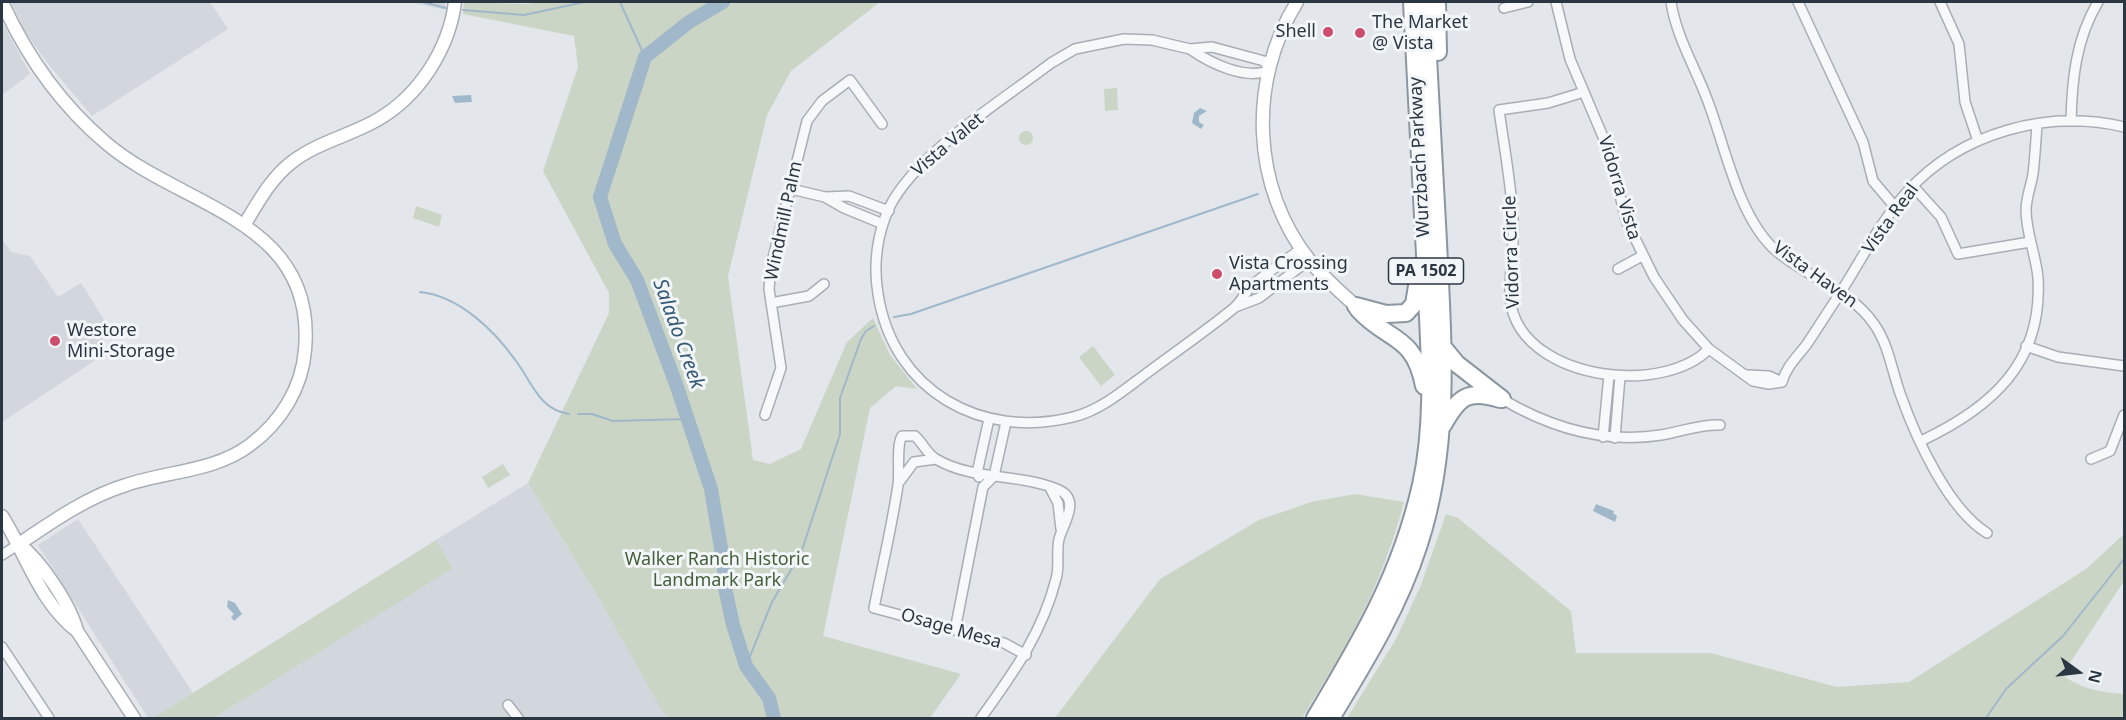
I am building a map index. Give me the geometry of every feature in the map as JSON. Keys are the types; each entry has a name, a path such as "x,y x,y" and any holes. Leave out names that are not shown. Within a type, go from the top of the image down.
{"highway":[{"name":"Wurzbach Parkway","path":"1412,2 1430,350 1436,421"},
{"name":"Wurzbach Parkway","path":"1331,718 1395,606 1420,542 1428,443 1436,421 1443,347 1425,2"},
{"path":"1433,164 1437,2"},
{"path":"1356,306 1397,315 1410,309 1417,297 1415,168 1419,126"},
{"path":"1356,306 1367,318 1402,340 1415,356 1436,421 1461,399 1472,394 1485,394 1502,399"},
{"path":"1443,347 1457,364 1502,399"},
{"name":"Wurzbach Parkway","path":"1314,718 1371,623 1423,505"}],"street":[{"path":"2,2 17,34 49,84 106,144 141,170 245,224 265,239 282,259 296,283 304,310 306,338 303,366 295,390 279,417 260,438 237,454 211,465 124,485 75,508 2,555"},
{"path":"245,224 268,187 290,163 321,144 378,119 410,94 440,52 452,22 455,2"},
{"path":"1297,2 1281,27 1272,51 1263,105 1266,164 1276,202 1301,249 1309,260 1356,306"},
{"path":"1271,67 1306,2"},
{"path":"1504,8 1528,2"},
{"name":"Vidorra Vista","path":"1556,2 1567,50 1609,152 1626,220 1641,256 1683,320 1709,349 1747,375 1769,376 1782,382"},
{"name":"Vista Haven","path":"1671,2 1679,33 1708,100 1749,213 1767,241 1786,259 1840,293 1862,310 1879,332 1901,397 1921,441 1959,506 1971,521 1986,533"},
{"path":"1798,2 1863,142 1873,181 1895,207"},
{"path":"1940,2 1959,44 1965,102 1978,141"},
{"path":"2071,121 2074,68 2084,30 2098,2"},
{"name":"Vista Valet","path":"1190,49 1209,62 1259,75 1271,67 1264,61 1212,47 1190,49 1152,40 1124,39 1075,49 1052,63 934,152 911,176 883,224 876,257 877,289 883,320 903,362 930,390 963,410 989,419 1006,422 1052,421 1090,411 1117,395 1235,306 1252,285 1301,249"},
{"name":"Windmill Palm","path":"765,415 781,368 771,303 771,267 807,121 822,101 850,80 882,124"},
{"name":"Vidorra Circle","path":"1584,92 1548,103 1499,110 1513,218 1510,294 1514,315 1525,335 1544,352 1577,368 1609,375 1663,372 1694,360 1709,349"},
{"name":"Vista Real","path":"1782,382 1785,371 1840,293 1895,207 1913,186 1941,163 1978,141 2037,124 2071,121 2124,128"},
{"path":"1921,441 1966,418 1985,404 2007,381 2026,346 2033,325 2038,292 2026,205 2032,175 2037,124"},
{"path":"1913,186 1941,217 1958,254 2030,242"},
{"path":"791,189 825,196 843,195 889,211"},
{"path":"825,196 856,213 883,224"},
{"path":"856,213 861,200"},
{"path":"1618,269 1641,256"},
{"name":"Vista Valet","path":"1235,306 1259,298 1309,260"},
{"path":"771,303 809,296 824,284"},
{"path":"2026,346 2058,357 2124,366"},
{"path":"1603,437 1609,375"},
{"path":"1615,438 1620,376"},
{"path":"1502,399 1545,422 1603,437 1661,435 1702,425 1720,425"},
{"path":"1606,404 1617,405"},
{"path":"2091,459 2110,451 2124,415"},
{"path":"956,630 983,488 978,473 989,419"},
{"path":"983,488 994,476 1006,422"},
{"path":"898,483 901,456 898,445 902,436 915,436 925,451 936,459 978,473 1036,483 1050,488 1058,503 1061,531 1057,554 1057,577 1036,636 1026,655 981,718"},
{"path":"984,444 1000,447"},
{"path":"898,483 914,462 936,459"},
{"name":"Osage Mesa","path":"898,483 874,608 1004,644 1026,655"},
{"path":"2,516 19,544 33,554 73,617 77,631 134,718"},
{"path":"2,647 49,718"},
{"path":"508,705 518,718"}],"shaded area":[{"path":"11,2 210,2 228,29 92,116 27,35"},
{"path":"410,2 446,2 445,10"},
{"path":"2,22 30,74 2,95"},
{"name":"Westore Mini-Storage","path":"2,239 11,252 30,256 58,297 81,283 109,328 103,336 99,358 2,422"},
{"path":"528,483 604,607 668,718 214,718 453,567 436,540"},
{"path":"78,519 193,693 153,718 148,718 38,545"}],"green space":[{"name":"Walker Ranch Historic Landmark Park","path":"464,2 526,4 541,2 880,2 791,71 767,115 728,276 753,460 770,464 801,449 847,342 873,318 890,355 917,389 896,386 870,408 823,636 961,674 930,718 668,718 660,707 604,607 528,483 609,313 609,293 543,171 578,67 574,36 463,14"},
{"path":"1117,88 1118,110 1105,111 1104,89"},
{"path":"1023,131 1029,131 1033,138 1029,145 1023,145 1019,141 1019,135"},
{"path":"416,206 442,215 439,227 413,218"},
{"path":"1093,346 1115,375 1101,386 1079,357"},
{"path":"503,464 510,475 488,488 482,477"},
{"path":"1355,494 1404,502 1374,589 1348,640 1302,718 1055,718 1160,579 1259,520 1311,502"},
{"path":"1446,514 1458,518 1571,611 1576,653 1711,653 1837,687 1909,682 2086,569 2124,534 2124,581 2062,675 2077,684 2092,689 2124,694 2124,718 1347,718 1396,639 1421,585"},
{"path":"436,540 453,568 214,718 153,718"}],"water":[{"path":"471,95 472,102 455,103 452,96"},
{"path":"1200,108 1207,111 1199,116 1199,122 1204,125 1201,129 1192,123 1194,113"},
{"path":"1596,504 1614,511 1613,513 1617,516 1615,522 1593,511"},
{"path":"228,600 235,603 242,614 234,621 231,617 234,614 227,607"}],"waterway":[{"path":"423,2 446,8"},
{"path":"463,10 524,15 585,2"},
{"path":"620,2 645,57"},
{"name":"Salado Creek","path":"723,2 689,22 645,57 600,197 615,244 637,280 676,384 711,489 724,566 724,583 733,625 746,666 769,698 774,718"},
{"path":"894,317 911,314 1258,194"},
{"path":"420,292 448,300 474,316 507,349 544,401 550,407 569,414"},
{"path":"746,666 772,602 801,553 840,434 840,398 861,339 866,331 874,326"},
{"path":"578,414 592,414 613,421 687,419"},
{"path":"1986,718 2006,689 2063,636 2124,559"}],"place":[{"name":"Shell","path":"1328,32"},
{"name":"The Market @ Vista","path":"1360,33"},
{"name":"Vista Crossing Apartments","path":"1217,274"},
{"name":"Westore Mini-Storage","path":"55,341"}]}
